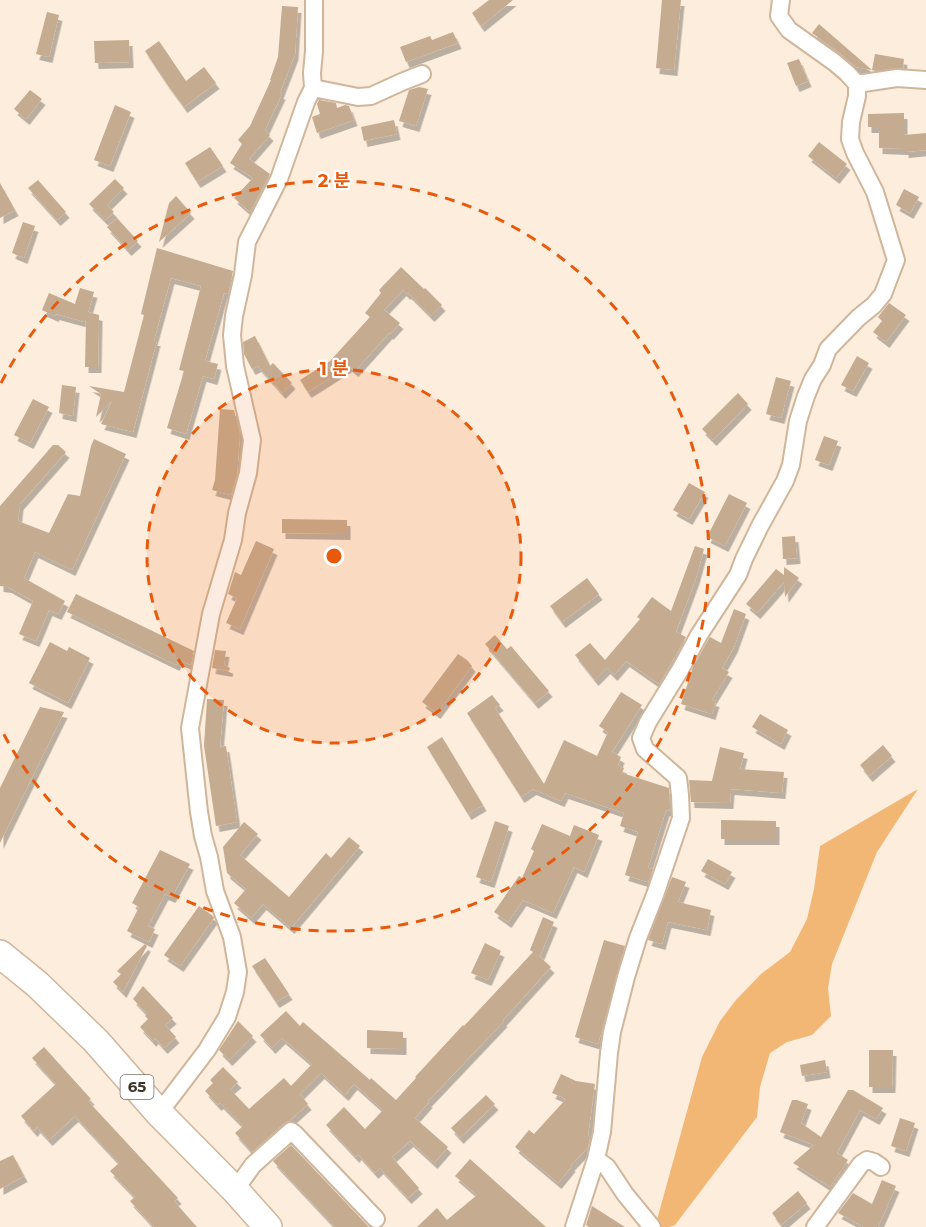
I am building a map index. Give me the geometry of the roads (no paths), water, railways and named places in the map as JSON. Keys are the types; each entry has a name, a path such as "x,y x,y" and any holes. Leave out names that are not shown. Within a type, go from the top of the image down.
{"main road":[{"name":"65","path":"0,954 37,984 96,1041 159,1113 268,1227"}],"street":[{"path":"574,1227 596,1159 602,1132 612,1032 633,952 681,818 678,778 645,749 641,738 699,635 738,575 756,534 785,480 791,465 798,421 806,396 828,349 883,294 896,260 875,192 850,139 857,84 834,62 789,30 779,16 781,0"},
{"path":"159,1113 207,1050 227,1017 235,992 238,972 232,937 215,891 209,857 202,836 190,728 211,614 233,540 237,513 248,473 252,440 235,366 232,335 234,316 247,242 279,179 313,88 314,2"},
{"path":"313,88 358,98 371,96 422,74"},
{"path":"857,84 897,78 926,80"},
{"path":"235,1190 253,1165 291,1131 376,1219"},
{"path":"596,1159 607,1167 625,1194 652,1227"},
{"path":"815,1227 861,1164 867,1160 881,1167"}]}
